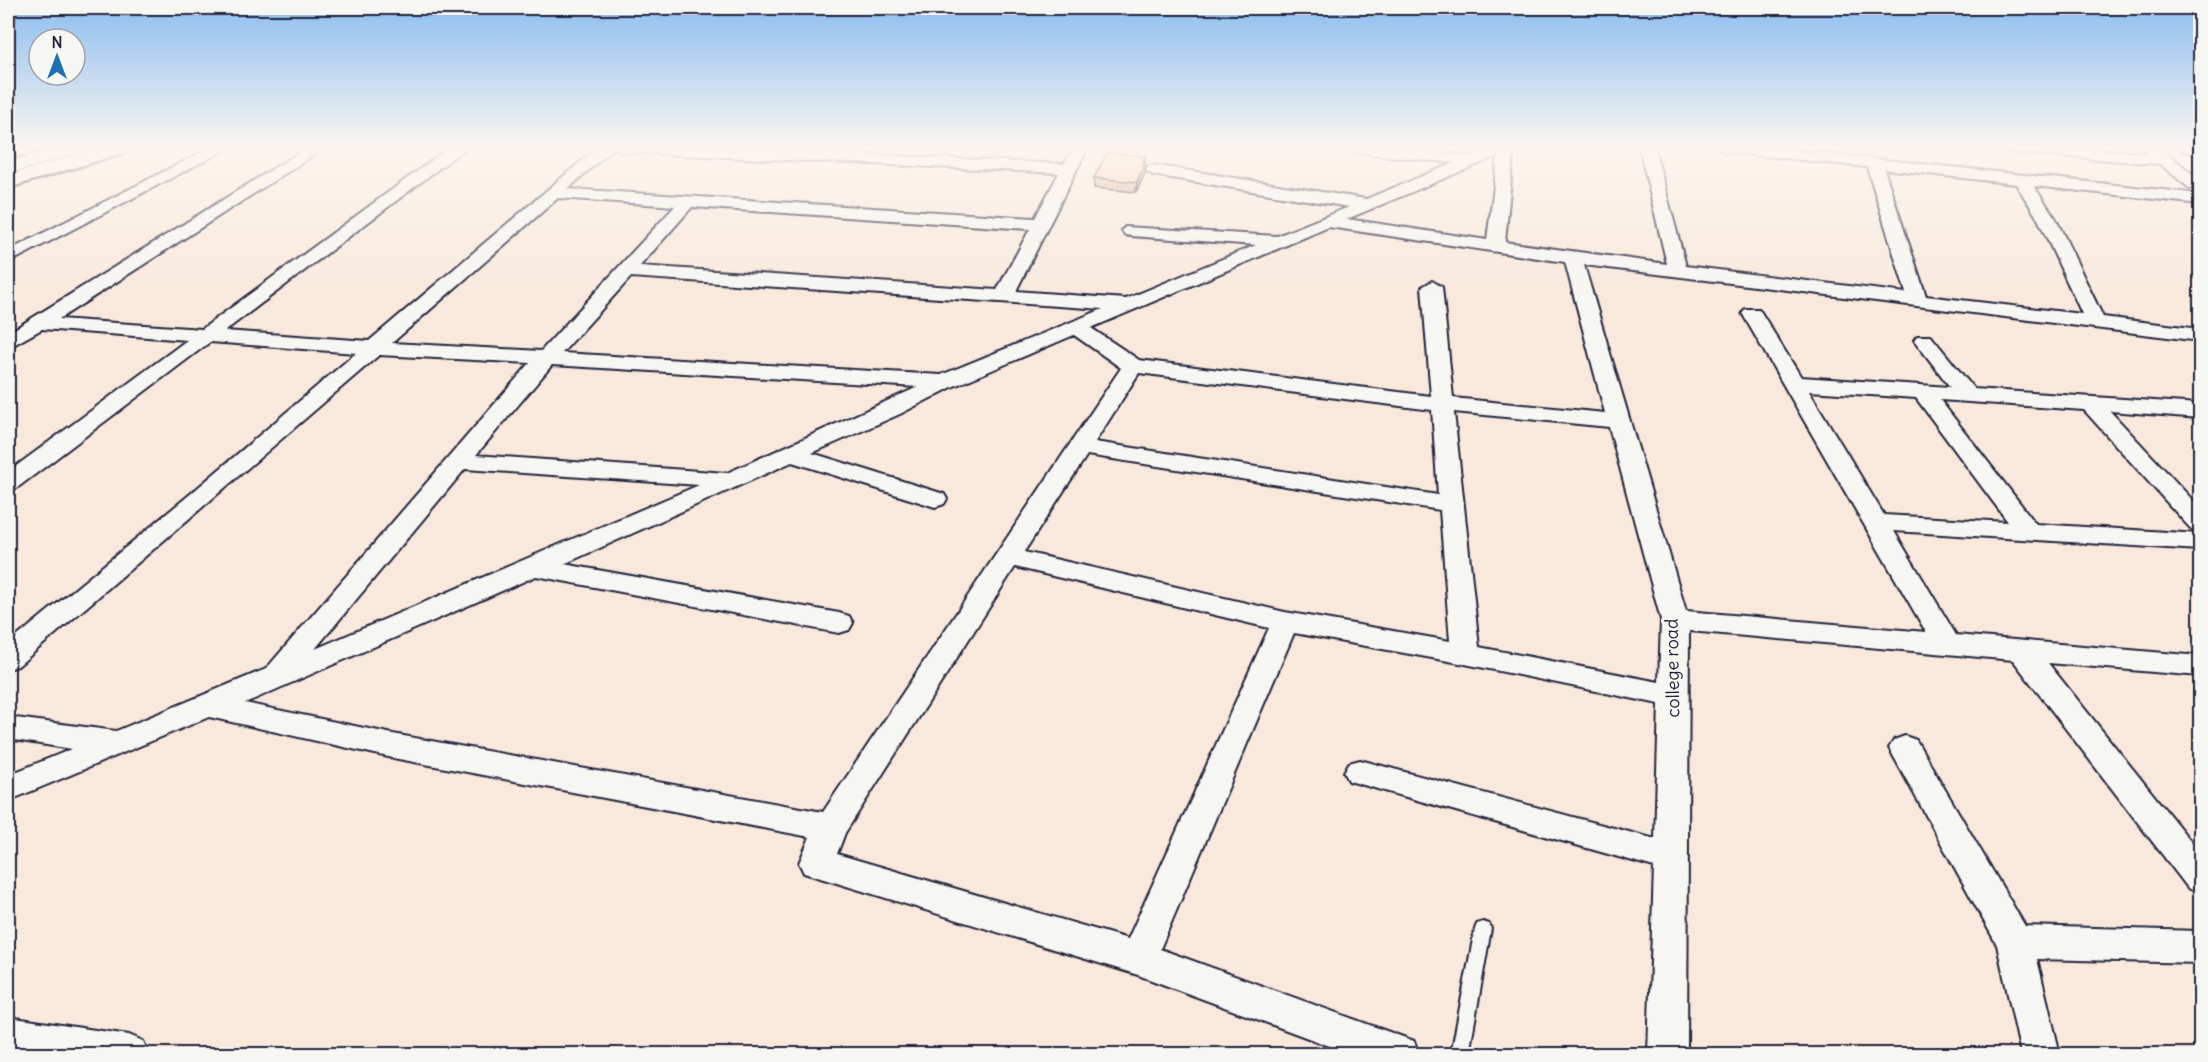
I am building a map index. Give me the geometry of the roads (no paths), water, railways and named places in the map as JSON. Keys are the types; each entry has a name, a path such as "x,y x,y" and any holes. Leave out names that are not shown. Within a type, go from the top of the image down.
{"street":[{"path":"8,258 126,197"},
{"path":"11,337 38,323 239,197"},
{"path":"8,483 392,197"},
{"path":"8,659 197,501 550,197"},
{"path":"607,197 1040,224"},
{"path":"1004,295 1054,197"},
{"path":"1318,197 1370,205"},
{"path":"8,788 535,567 892,409 944,382 1126,304 1390,197"},
{"path":"1495,247 1501,197"},
{"path":"1659,197 1678,271"},
{"path":"1885,197 1918,300"},
{"path":"2033,197 2047,219 2095,322"},
{"path":"2172,197 2197,206"},
{"path":"276,676 546,358 688,202"},
{"path":"1329,222 1572,258 2193,334 2200,347"},
{"path":"1131,231 1281,242"},
{"path":"8,242 30,246"},
{"name":"college road","path":"1572,258 1675,620 1668,1054"},
{"path":"626,271 1126,304"},
{"path":"1432,287 1454,505 1465,654"},
{"path":"1752,313 1948,645"},
{"path":"38,323 374,348 944,382"},
{"path":"1075,327 1133,366 1442,404 1618,421"},
{"path":"1924,340 1968,395"},
{"path":"1133,366 831,827 816,863 1138,958 1400,1054"},
{"path":"1793,383 2200,411"},
{"path":"1923,392 2028,531"},
{"path":"2091,404 2200,523"},
{"path":"1080,447 1454,505"},
{"path":"790,454 935,499"},
{"path":"459,461 731,480"},
{"path":"1875,522 2200,542"},
{"path":"1008,557 1285,622 1465,654 1674,696"},
{"path":"535,567 839,623"},
{"path":"1675,620 2023,652 2192,663 2200,666"},
{"path":"1138,958 1285,622"},
{"path":"2023,652 2200,878"},
{"path":"208,706 393,746 831,827"},
{"path":"8,728 119,743"},
{"path":"1905,748 2015,942 2040,1054"},
{"path":"1360,772 1671,858"},
{"path":"2015,942 2200,947"},
{"path":"8,1035 129,1054"}],"lane":[{"path":"1460,1054 1483,929"}]}
